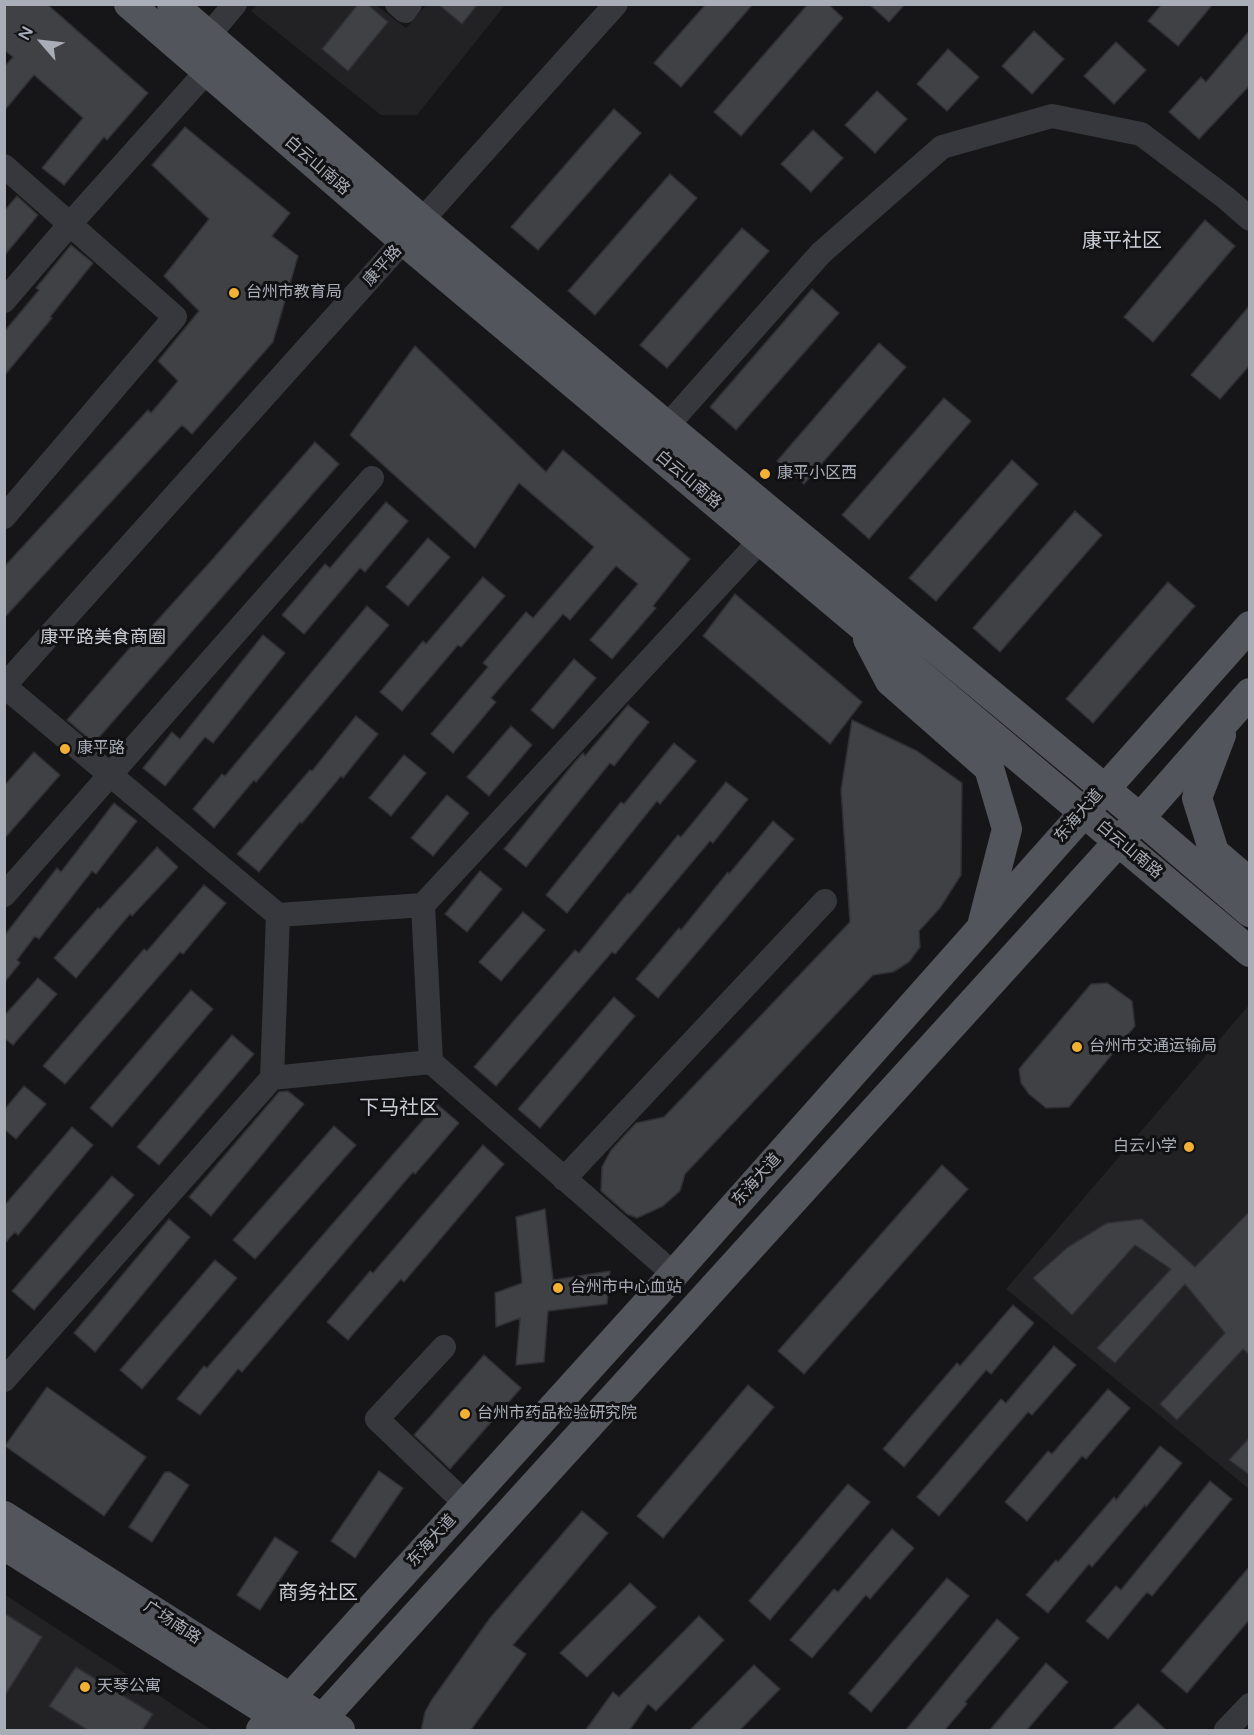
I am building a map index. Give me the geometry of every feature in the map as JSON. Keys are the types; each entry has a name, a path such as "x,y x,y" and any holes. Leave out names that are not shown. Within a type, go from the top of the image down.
{"main road":[{"name":"白云山南路","path":"129,4 207,71 667,426 1250,912"},
{"name":"白云山南路","path":"172,4 414,231 760,541 1250,952"},
{"path":"861,626 890,681 989,768 1006,829 982,928"},
{"name":"东海大道","path":"299,1722 466,1504 674,1274 1250,626"},
{"path":"299,1722 1140,818 1250,693"},
{"path":"1227,718 1197,798 1214,852 1250,883"},
{"name":"广场南路","path":"4,1516 299,1722"},
{"name":"广场南路","path":"4,1545 299,1722"}],"street":[{"path":"208,36 235,4"},
{"path":"397,4 405,11 411,4"},
{"name":"康平路","path":"5,686 616,4"},
{"path":"4,301 207,71"},
{"path":"667,426 821,253 942,147 1052,116 1141,134 1226,198 1250,219"},
{"path":"4,166 175,317 4,517"},
{"path":"4,896 372,478"},
{"path":"5,686 278,915 423,905 760,541"},
{"path":"564,1179 825,901"},
{"path":"423,905 431,1062 674,1274"},
{"path":"4,1380 272,1078 278,915"},
{"path":"272,1078 431,1062"},
{"path":"444,1347 377,1419 466,1504"},
{"path":"1226,1731 1250,1705"}],"shaded area":[{"path":"257,5 376,5 406,28 426,5 505,5 417,115 381,115 251,11"},
{"name":"白云小学","path":"1249,1005 1249,1489 1006,1289"},
{"path":"4,1594 210,1729 5,1730"}],"building":[{"path":"4,4 47,4 148,93 107,140 104,137 64,185 42,168 83,118 34,75 4,111 4,67 13,57 4,50"},
{"path":"358,4 367,4 388,22 348,71 322,49"},
{"path":"438,4 478,4 462,24"},
{"path":"706,4 753,4 681,87 654,63"},
{"path":"808,4 828,4 843,18 741,136 714,112"},
{"path":"869,4 905,4 889,22"},
{"path":"1162,4 1213,4 1178,46 1148,21"},
{"path":"1250,30 1250,85 1199,139 1169,112 1201,77 1206,82"},
{"path":"1034,31 1064,59 1032,94 1002,66"},
{"path":"1116,42 1146,70 1114,104 1084,76"},
{"path":"948,49 979,77 947,111 917,84"},
{"path":"877,91 907,119 875,153 845,125"},
{"path":"614,109 641,133 538,250 511,227"},
{"name":"台州市教育局","path":"185,127 290,213 272,236 298,256 273,342 192,434 182,425 4,618 4,567 148,410 151,413 178,381 158,361 199,311 164,276 209,219 152,165"},
{"path":"813,130 843,158 811,192 781,164"},
{"path":"670,174 697,198 595,315 568,291"},
{"path":"17,196 38,215 4,256 4,211"},
{"path":"1205,220 1235,246 1153,342 1124,317"},
{"path":"742,228 769,251 667,368 640,345"},
{"path":"71,245 93,263 50,317 52,318 4,376 4,332 39,290 36,288"},
{"path":"812,289 839,313 736,430 710,407"},
{"path":"1250,305 1250,365 1220,399 1191,375"},
{"path":"879,343 906,367 804,484 777,461"},
{"path":"415,346 546,472 563,450 690,559 653,606 656,608 612,659 590,640 638,584 616,566 570,620 563,614 491,698 496,702 453,753 431,734 488,667 483,663 526,612 533,618 594,547 519,483 475,548 350,435"},
{"path":"944,398 971,421 869,539 842,515"},
{"path":"315,442 339,464 94,743 67,720"},
{"path":"1012,460 1038,484 936,601 909,578"},
{"path":"386,502 408,521 365,572 360,568 304,634 282,615 325,564 330,568"},
{"path":"1075,511 1102,535 1000,652 973,628"},
{"path":"428,538 450,557 408,606 386,587"},
{"path":"483,577 505,596 461,647 458,645 402,711 380,692 423,641 426,644"},
{"path":"1168,582 1195,606 1093,723 1066,699"},
{"path":"735,594 862,702 830,744 703,636"},
{"path":"367,606 389,625 214,828 193,809 222,774 225,776"},
{"path":"263,635 285,653 213,743 205,737 165,786 143,768 172,732 180,739"},
{"path":"574,659 596,678 553,729 531,710"},
{"path":"628,705 649,722 614,766 610,763 526,867 504,849 574,763 583,753 585,756"},
{"path":"356,716 378,734 343,778 341,776 259,872 237,854 310,770 312,771"},
{"path":"852,720 917,751 962,783 961,875 940,908 919,931 920,947 909,962 893,972 873,975 685,1174 680,1191 663,1206 637,1218 627,1214 601,1191 602,1167 611,1150 636,1123 664,1117 850,922 841,790"},
{"path":"511,726 532,745 489,796 467,777"},
{"path":"674,743 696,761 660,804 657,801 567,913 546,895 621,802 624,804"},
{"path":"34,752 60,775 4,839 4,786"},
{"path":"404,755 426,773 391,816 369,798"},
{"path":"726,782 748,799 713,843 710,841 615,954 612,952 496,1086 474,1067 575,950 579,953 628,893 630,894 678,835 681,837"},
{"path":"447,795 469,813 433,856 411,838"},
{"path":"114,803 137,821 96,874 92,871 39,939 35,936 17,960 20,963 4,983 4,936 57,868 61,872"},
{"path":"773,821 794,839 658,998 636,979 679,928 681,930"},
{"path":"157,847 178,867 132,916 130,914 76,978 54,958"},
{"path":"480,871 502,889 467,932 445,914"},
{"path":"204,885 226,903 183,954 180,952 65,1084 43,1066 144,949 147,951"},
{"path":"523,912 545,930 501,981 479,962"},
{"path":"38,978 57,994 13,1045 4,1038 4,1016"},
{"name":"台州市交通运输局","path":"1107,983 1132,1001 1135,1026 1069,1107 1046,1108 1029,1094 1021,1083 1019,1069 1091,984"},
{"path":"191,990 213,1009 112,1127 90,1108"},
{"path":"614,997 635,1016 540,1128 518,1109"},
{"path":"232,1035 254,1054 159,1165 137,1147"},
{"path":"24,1086 46,1104 16,1139 4,1129 4,1110"},
{"path":"288,1091 304,1104 211,1216 189,1197 279,1092"},
{"path":"437,1104 459,1123 415,1174 413,1172 242,1372 238,1369 200,1415 177,1399 204,1366 207,1368"},
{"path":"334,1126 356,1145 255,1259 233,1240"},
{"path":"72,1127 93,1145 18,1235 15,1232 4,1244 4,1206"},
{"path":"483,1145 504,1164 404,1282 401,1279 348,1340 327,1322 370,1271 373,1273"},
{"path":"942,1165 968,1189 804,1374 778,1351"},
{"path":"112,1176 134,1195 34,1310 12,1291"},
{"name":"台州市中心血站","path":"545,1209 553,1280 610,1271 607,1304 548,1311 544,1362 516,1365 520,1318 496,1327 495,1293 522,1283 516,1217"},
{"path":"1250,1211 1250,1355 1243,1349 1177,1420 1160,1404 1225,1333 1185,1284 1115,1363 1097,1348 1171,1269 1135,1245 1072,1315 1033,1278 1068,1247 1107,1223 1142,1219 1195,1267"},
{"path":"169,1219 190,1237 95,1352 74,1333"},
{"path":"215,1260 237,1278 142,1389 120,1370"},
{"path":"1013,1305 1034,1323 991,1374 986,1370 904,1467 883,1449 957,1363 960,1366"},
{"path":"1054,1346 1076,1365 1032,1415 1028,1412 939,1516 917,1497 1001,1399 1006,1403"},
{"name":"台州市药品检验研究院","path":"484,1355 521,1388 450,1469 414,1435"},
{"path":"748,1385 774,1407 663,1538 637,1516"},
{"path":"47,1387 146,1457 104,1516 5,1446"},
{"path":"1108,1389 1130,1408 1086,1459 1082,1456 1027,1521 1005,1502 1048,1451 1052,1454"},
{"path":"1250,1437 1250,1475 1229,1460"},
{"path":"1160,1446 1182,1463 1146,1507 1145,1505 1092,1567 1089,1564 1048,1613 1026,1595 1114,1497 1116,1500"},
{"path":"379,1471 403,1488 355,1558 331,1541"},
{"path":"165,1472 170,1472 189,1485 152,1542 129,1527"},
{"path":"1210,1481 1232,1499 1152,1596 1147,1592 1108,1639 1086,1621 1116,1586 1121,1590"},
{"path":"848,1484 870,1502 770,1620 749,1601"},
{"path":"582,1511 608,1533 513,1645 526,1654 470,1731 421,1731 425,1712 431,1701 490,1618"},
{"path":"892,1529 914,1548 870,1599 866,1595 812,1658 790,1640 834,1589 838,1592"},
{"path":"275,1537 298,1552 260,1610 237,1595"},
{"path":"1250,1566 1250,1619 1187,1693 1161,1671"},
{"path":"947,1578 969,1596 871,1712 849,1693"},
{"path":"630,1583 656,1607 587,1677 560,1653"},
{"path":"4,1613 42,1637 4,1697"},
{"path":"699,1616 724,1640 656,1711 648,1704 629,1731 585,1731 613,1692 619,1697"},
{"path":"997,1619 1019,1638 965,1702 967,1704 944,1731 905,1731"},
{"path":"1046,1663 1068,1682 1026,1731 989,1731"},
{"path":"754,1665 780,1689 739,1731 689,1731"},
{"name":"天琴公寓","path":"76,1667 153,1714 142,1731 89,1731 49,1706"},
{"path":"1138,1704 1167,1731 1111,1731"}],"place":[{"name":"台州市教育局","path":"234,293"},
{"name":"康平小区西","path":"765,474"},
{"name":"康平路","path":"65,749"},
{"name":"台州市交通运输局","path":"1077,1047"},
{"name":"白云小学","path":"1189,1147"},
{"name":"台州市中心血站","path":"558,1288"},
{"name":"台州市药品检验研究院","path":"465,1414"},
{"name":"天琴公寓","path":"85,1687"}],"district":[{"name":"康平社区","path":"1122,242"},
{"name":"康平路美食商圈","path":"103,638"},
{"name":"下马社区","path":"399,1109"},
{"name":"商务社区","path":"318,1594"}]}
